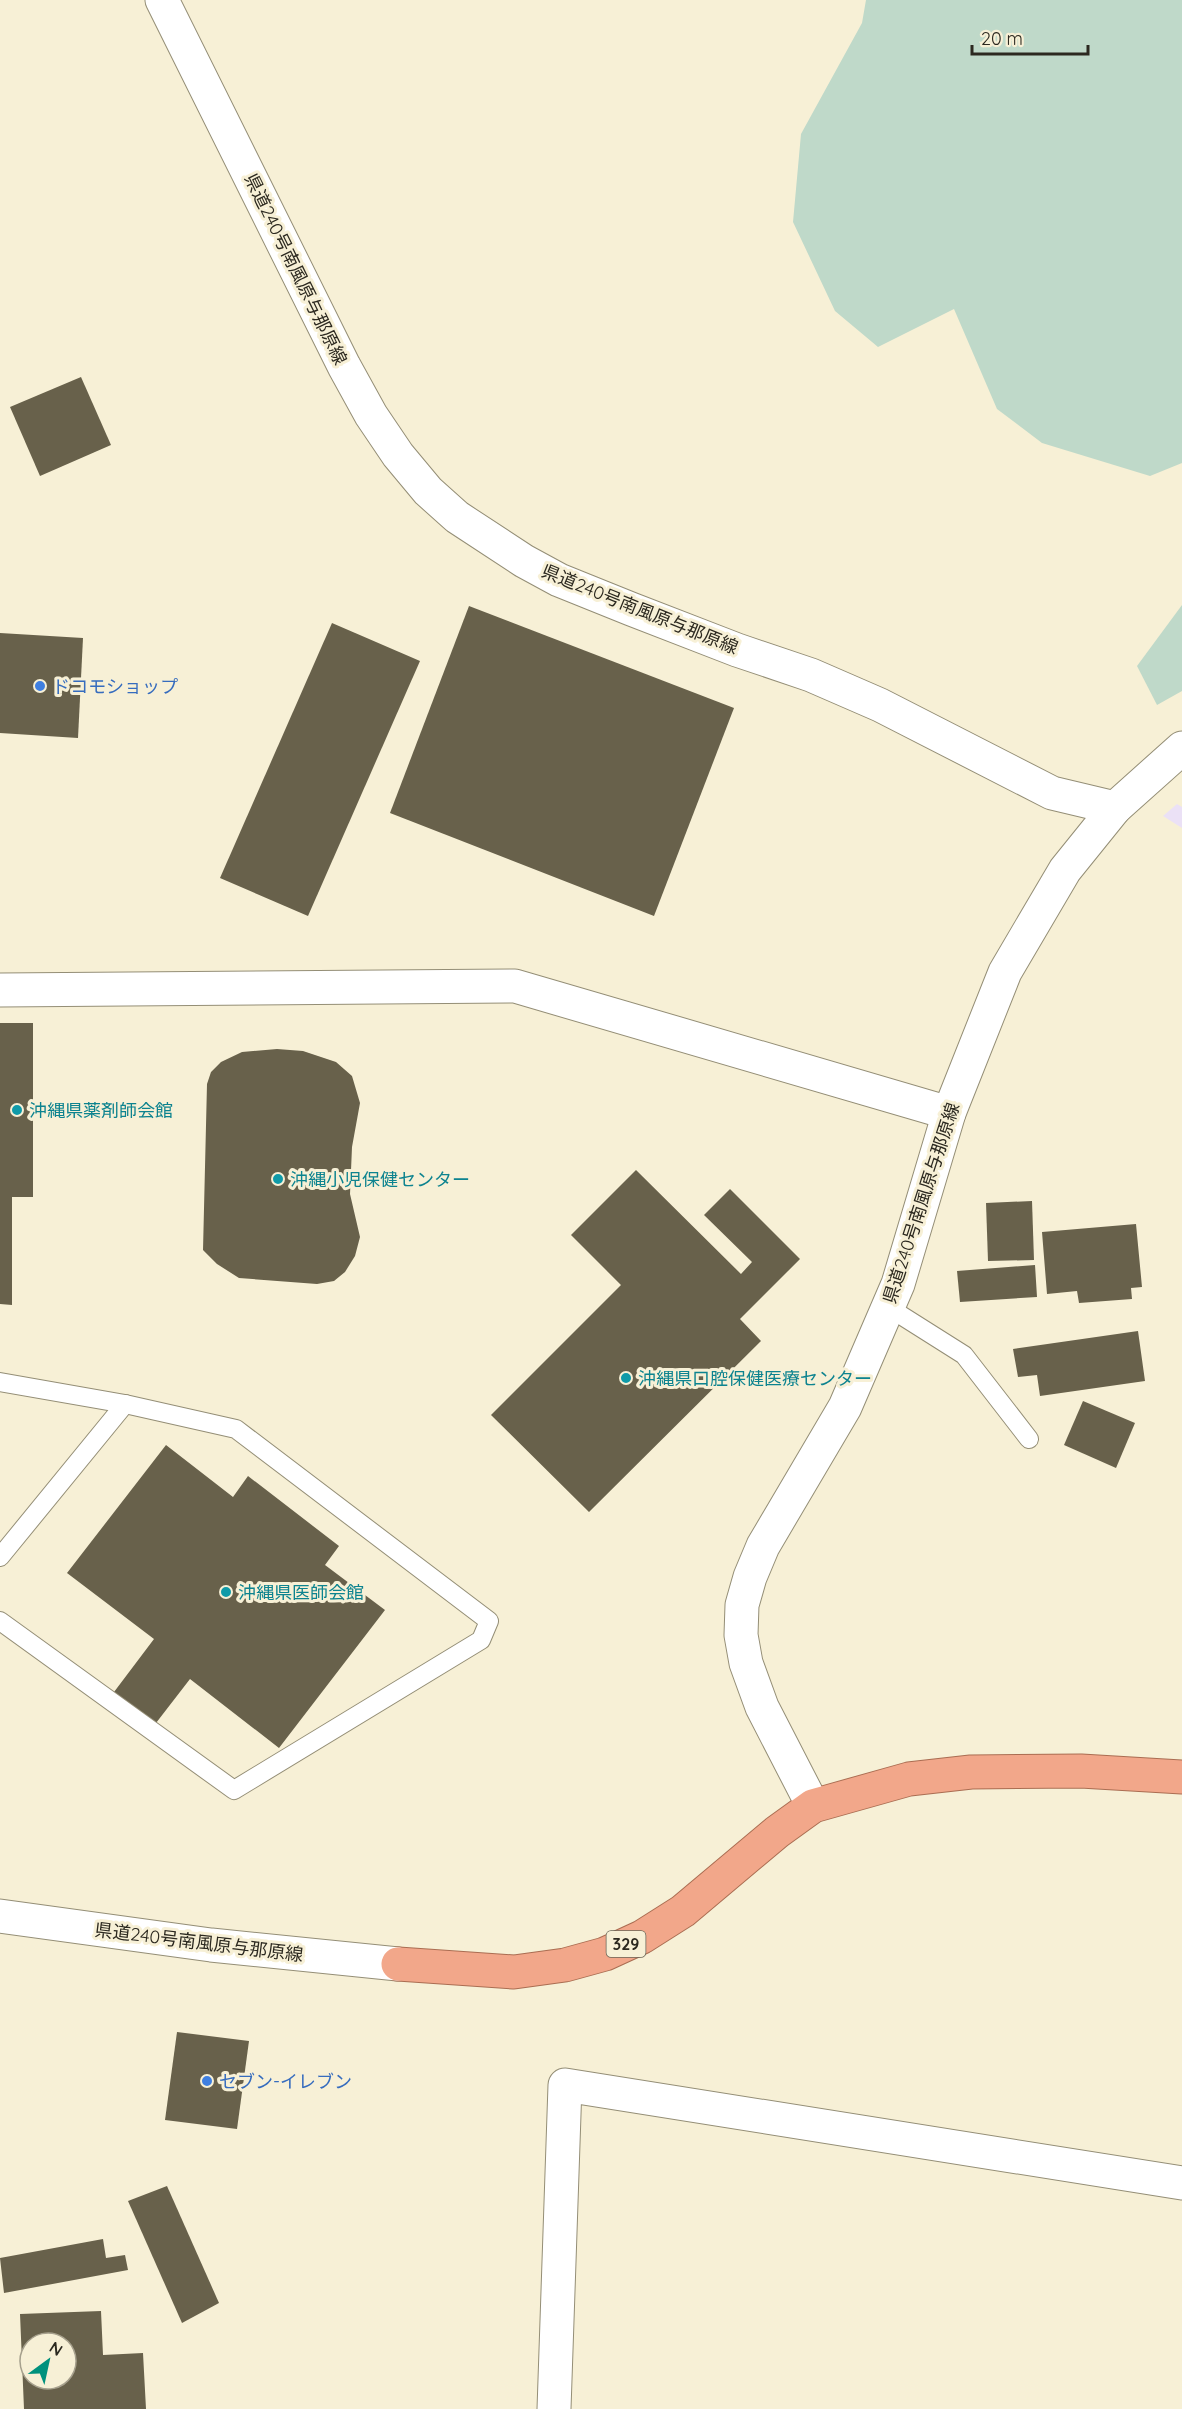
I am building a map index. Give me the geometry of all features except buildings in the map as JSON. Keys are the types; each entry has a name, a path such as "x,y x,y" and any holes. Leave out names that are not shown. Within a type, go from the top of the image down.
{"highway":[{"name":"329","path":"398,1964 514,1972 565,1965 604,1954 642,1937 683,1911 777,1832 813,1806 909,1779 971,1772 1081,1771 1182,1777"}],"main road":[{"name":"県道240号南風原与那原線","path":"162,0 334,346 371,415 398,455 428,491 457,517 497,545 559,580 737,650 811,675 880,705 1052,793 1115,808"},
{"name":"県道240号南風原与那原線","path":"813,1806 762,1707 746,1663 741,1635 742,1605 763,1546 845,1407 898,1284 949,1113 1005,972 1065,870 1115,808 1182,748"},
{"path":"0,990 515,986 949,1113"},
{"name":"県道240号南風原与那原線","path":"0,1916 211,1945 398,1964"},
{"path":"554,2409 565,2085 1182,2183"}],"lane":[{"path":"888,1307 964,1354 1029,1439"},
{"path":"0,1382 125,1404 236,1430 489,1621 481,1640 234,1790 0,1621"},
{"path":"0,1557 125,1404"}],"shaded area":[{"path":"1177,804 1182,807 1182,828 1163,816"}],"green space":[{"path":"866,0 1182,0 1182,463 1150,476 1042,443 997,409 954,309 878,347 835,311 793,222 801,134 862,23"},
{"path":"1182,605 1182,691 1157,705 1137,666"}],"place":[{"name":"ドコモショップ","path":"40,686"},
{"name":"沖縄県薬剤師会館","path":"17,1110"},
{"name":"沖縄小児保健センター","path":"278,1179"},
{"name":"沖縄県口腔保健医療センター","path":"626,1378"},
{"name":"沖縄県医師会館","path":"226,1592"},
{"name":"セブン-イレブン","path":"207,2081"}]}
